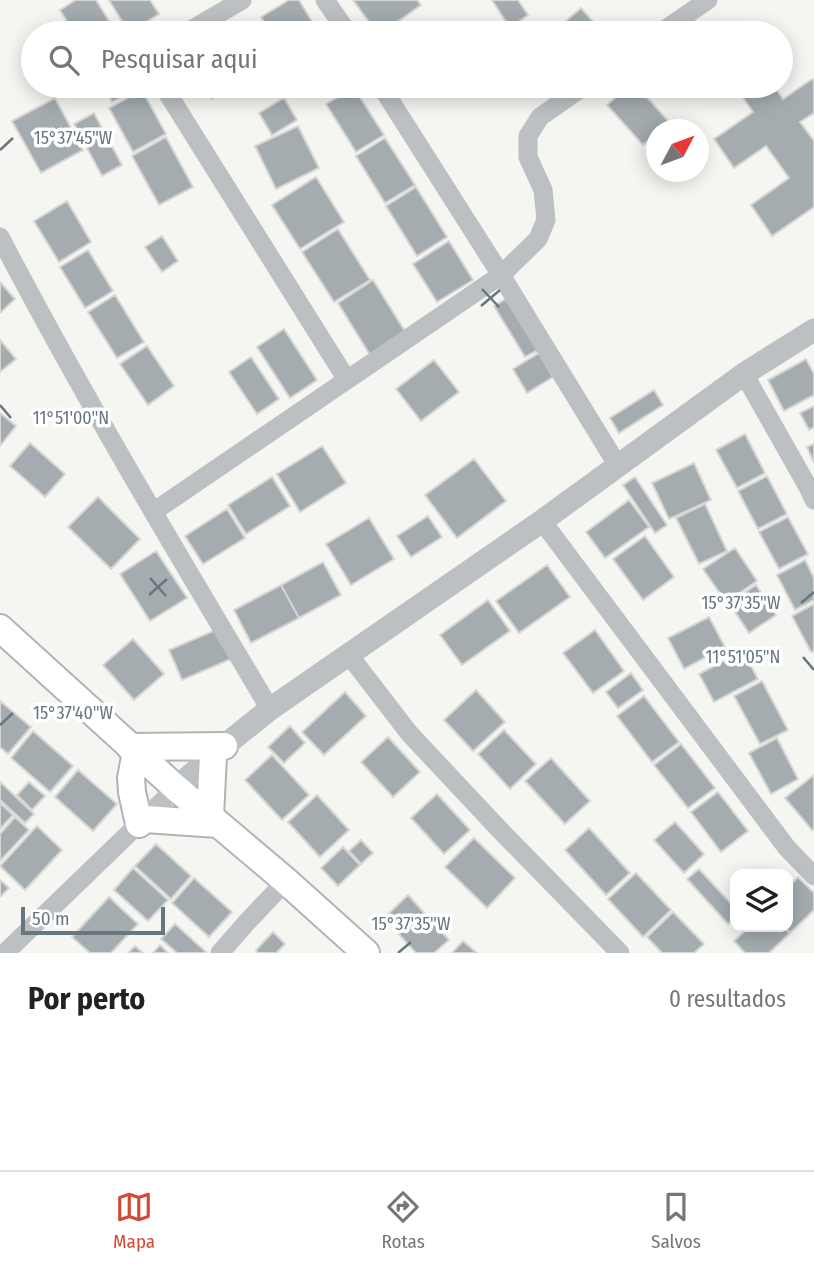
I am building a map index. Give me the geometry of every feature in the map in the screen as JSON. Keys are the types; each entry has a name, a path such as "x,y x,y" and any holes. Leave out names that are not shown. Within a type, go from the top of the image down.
{"main road":[{"path":"0,628 176,788 366,953"},
{"path":"133,749 218,750 214,821"},
{"path":"133,749 132,792 142,821 214,821"}],"street":[{"path":"206,21 242,0"},
{"path":"325,0 340,21"},
{"path":"677,21 708,0"},
{"path":"171,98 347,380"},
{"path":"390,98 618,466"},
{"path":"153,512 501,275 538,239 546,220 543,191 528,158 528,136 540,117 567,98"},
{"path":"0,237 35,305 153,512 270,709"},
{"path":"5,953 176,788 270,709 542,522 744,374 814,330"},
{"path":"744,374 814,500"},
{"path":"542,522 787,848 814,876"},
{"path":"349,655 409,733 620,953"},
{"path":"220,953 286,881"}],"building":[{"path":"76,0 96,0 109,21 67,21 60,10"},
{"path":"109,0 150,0 159,14 148,21 122,21"},
{"path":"289,0 299,0 312,21 263,21 261,17"},
{"path":"353,0 417,0 421,5 399,21 368,21"},
{"path":"492,0 518,0 528,15 520,21 506,21"},
{"path":"581,8 592,21 566,21"},
{"path":"812,79 814,81 814,113 800,122 814,141 814,207 772,236 751,205 789,178 766,146 734,168 714,139 753,112 743,98 793,98 793,92"},
{"path":"55,98 83,150 41,173 12,121"},
{"path":"127,98 146,98 166,134 133,152 109,108"},
{"path":"284,98 297,120 272,135 259,113"},
{"path":"336,98 360,98 384,135 356,152 326,104"},
{"path":"615,98 648,98 666,119 646,119 646,142 643,145 607,105"},
{"path":"94,113 122,165 102,176 74,124"},
{"path":"298,126 319,168 276,189 255,146"},
{"path":"166,137 193,187 159,205 132,156"},
{"path":"385,138 415,185 385,203 356,156"},
{"path":"316,177 344,222 300,249 272,205"},
{"path":"416,187 447,237 417,256 386,206"},
{"path":"67,201 91,242 59,262 34,221"},
{"path":"338,229 370,280 334,302 302,252"},
{"path":"162,236 178,261 162,272 145,247"},
{"path":"449,241 473,280 437,302 413,264"},
{"path":"88,250 113,291 85,308 60,267"},
{"path":"373,280 406,333 370,355 338,303"},
{"path":"0,282 15,299 0,313"},
{"path":"115,295 144,342 117,358 88,312"},
{"path":"509,297 540,349 525,357 494,306"},
{"path":"284,329 317,380 290,398 257,347"},
{"path":"0,340 16,359 0,372"},
{"path":"147,346 174,386 148,405 120,364"},
{"path":"539,353 553,377 527,393 513,369"},
{"path":"251,357 279,399 257,414 229,372"},
{"path":"806,359 814,374 814,395 784,411 768,380"},
{"path":"434,360 459,392 421,421 396,389"},
{"path":"654,390 663,405 619,433 610,418"},
{"path":"814,406 814,427 809,430 800,413"},
{"path":"0,413 16,426 0,446"},
{"path":"745,434 765,473 737,488 716,450"},
{"path":"30,443 65,474 45,497 10,466"},
{"path":"814,444 814,463 807,447"},
{"path":"322,446 346,483 300,512 277,474"},
{"path":"474,459 506,501 457,538 425,495"},
{"path":"694,463 711,500 669,519 652,483"},
{"path":"767,476 787,514 758,529 738,491"},
{"path":"272,477 290,506 246,534 228,505"},
{"path":"635,477 667,525 655,533 623,485"},
{"path":"98,497 140,539 111,569 68,527"},
{"path":"629,500 649,527 605,558 586,532"},
{"path":"705,504 727,551 699,564 676,518"},
{"path":"227,509 245,538 203,564 185,536"},
{"path":"428,516 442,537 411,557 397,536"},
{"path":"788,517 808,554 779,569 759,532"},
{"path":"369,518 394,559 351,585 326,544"},
{"path":"645,536 674,577 643,600 613,559"},
{"path":"735,548 757,581 726,602 703,569"},
{"path":"156,551 187,598 150,621 120,574"},
{"path":"805,560 814,578 814,600 795,610 777,575"},
{"path":"323,562 341,595 299,618 281,585"},
{"path":"547,565 570,597 519,633 496,601"},
{"path":"281,585 299,618 251,643 234,610"},
{"path":"756,585 776,615 749,633 729,603"},
{"path":"488,600 510,631 462,665 440,635"},
{"path":"814,604 814,651 811,652 792,616"},
{"path":"709,617 725,647 684,669 668,638"},
{"path":"218,629 231,659 182,680 169,650"},
{"path":"595,630 624,671 593,693 563,653"},
{"path":"133,639 164,674 134,700 103,665"},
{"path":"743,651 758,679 714,702 699,674"},
{"path":"631,673 643,690 618,708 606,692"},
{"path":"762,681 788,730 760,744 734,696"},
{"path":"476,690 505,722 473,751 444,720"},
{"path":"345,692 366,716 324,755 302,732"},
{"path":"644,696 679,742 652,762 617,716"},
{"path":"0,701 31,727 8,754 0,747"},
{"path":"290,726 305,743 284,763 268,747"},
{"path":"504,730 536,764 510,789 478,754"},
{"path":"33,731 73,766 50,792 11,758"},
{"path":"388,737 420,772 393,797 361,762"},
{"path":"777,738 798,779 771,794 749,753"},
{"path":"681,744 715,788 688,808 654,765"},
{"path":"272,755 309,795 282,820 245,780"},
{"path":"551,758 590,801 565,824 525,781"},
{"path":"78,770 117,804 93,831 55,797"},
{"path":"814,775 814,829 812,830 785,798"},
{"path":"0,782 34,814 25,823 0,800"},
{"path":"29,782 45,796 32,810 17,795"},
{"path":"718,792 748,831 721,852 691,812"},
{"path":"437,794 470,830 444,854 411,818"},
{"path":"317,795 349,830 320,857 288,822"},
{"path":"0,803 13,815 0,829"},
{"path":"15,817 29,830 0,861 0,834"},
{"path":"675,822 704,854 684,873 654,840"},
{"path":"37,826 62,850 25,890 0,866"},
{"path":"589,828 630,873 606,895 565,850"},
{"path":"474,838 515,878 487,908 445,867"},
{"path":"361,840 373,853 361,864 349,851"},
{"path":"156,844 191,876 171,899 135,866"},
{"path":"343,847 360,865 338,886 321,868"},
{"path":"133,868 168,900 148,921 114,890"},
{"path":"699,869 730,903 730,922 728,924 687,879"},
{"path":"636,873 671,910 643,937 608,899"},
{"path":"798,877 814,893 814,910 793,930 793,882"},
{"path":"194,878 232,912 209,937 172,903"},
{"path":"0,880 9,888 1,896 0,895"},
{"path":"408,895 449,940 434,953 416,953 384,918"},
{"path":"109,897 138,924 111,953 90,953 72,937"},
{"path":"673,912 704,944 694,953 662,953 647,937"},
{"path":"175,924 206,952 177,953 161,939"},
{"path":"273,932 285,944 276,953 258,953 256,950"},
{"path":"744,932 790,933 769,953 745,953 734,941"},
{"path":"463,941 477,953 452,953"},
{"path":"160,945 168,953 153,953"},
{"path":"135,946 143,953 128,953"}]}
